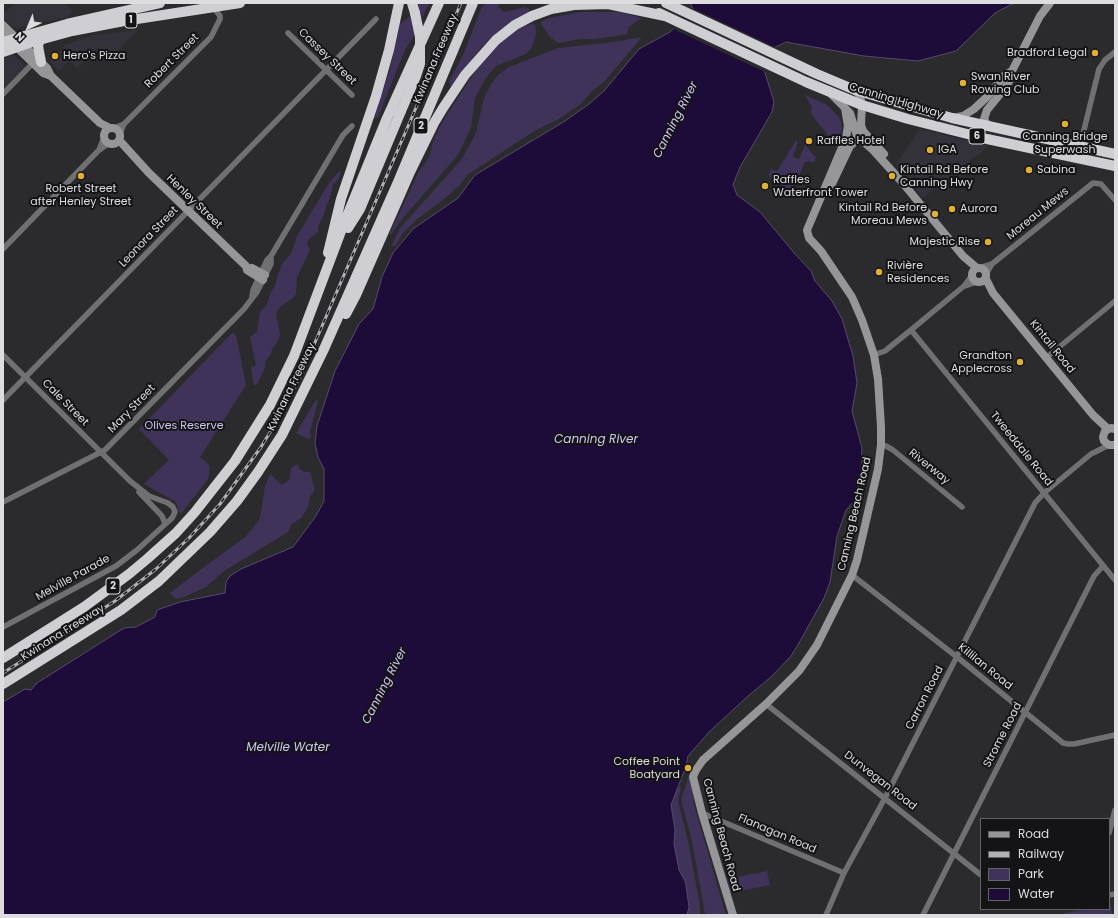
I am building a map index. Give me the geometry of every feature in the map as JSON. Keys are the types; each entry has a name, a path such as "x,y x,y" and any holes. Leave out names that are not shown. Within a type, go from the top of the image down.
{"highway":[{"name":"1","path":"3,52 12,41 67,24 160,3"},
{"name":"1","path":"12,41 40,39 124,21 240,3"},
{"path":"337,245 360,209 420,64 420,38 412,3"},
{"name":"Kwinana Freeway","path":"3,658 84,607 129,574 176,533 209,496 235,461 270,405 294,356 387,118 439,3"},
{"path":"380,222 406,143 461,16 472,3"},
{"name":"Kwinana Freeway","path":"3,684 121,610 159,581 195,548 229,511 258,472 282,435 311,378 380,222 472,3"},
{"name":"Canning Highway","path":"638,3 828,92 862,105 908,119 1115,166"},
{"path":"319,293 341,199 376,96 389,50 397,4"},
{"path":"311,378 356,295 410,172 434,123 446,102 465,75 492,43 507,30 532,16 574,5 608,4 666,16"},
{"name":"Canning Highway","path":"668,4 780,57 855,90 952,118 1115,154"},
{"path":"37,61 40,39"}],"street":[{"path":"988,126 984,119 985,113 1010,80 1012,71 1040,16 1050,3"},
{"name":"Robert Street","path":"3,249 98,150 211,37 220,19 220,16 213,7"},
{"name":"Leonora Street","path":"3,400 376,20"},
{"name":"Henley Street","path":"3,25 12,41 47,68 51,76 246,266 247,270 262,277"},
{"name":"Cassey Street","path":"288,33 352,95"},
{"path":"1080,146 1099,68 1105,60 1115,52"},
{"path":"3,94 37,61"},
{"path":"952,118 963,116 974,109 987,97 1004,76 1012,71"},
{"path":"855,90 860,96 862,105 861,125 863,131 886,156 902,182"},
{"path":"828,92 852,117 856,134 873,150 902,182 975,271"},
{"name":"Canning Beach Road","path":"733,915 729,911 693,778 698,765 766,704 799,671 817,645 852,575 857,560 878,469 881,445 878,379 874,355 852,297 817,246 809,238 807,230 846,138 848,126 845,108"},
{"name":"Mary Street","path":"3,502 108,448 234,319 257,292 267,260 271,256 343,135 352,126"},
{"name":"Canning Beach Road","path":"817,246 812,230 815,222 850,146 855,142 862,141"},
{"name":"Moreau Mews","path":"975,271 992,264 1093,183 1099,183 1104,186 1115,200"},
{"name":"Moreau Mews","path":"982,279 992,264"},
{"path":"874,355 885,351 964,286 975,271 984,270 982,279"},
{"path":"975,271 973,280 982,279"},
{"path":"964,286 982,279"},
{"name":"Kintail Road","path":"982,279 1111,437"},
{"path":"1046,358 1115,301"},
{"name":"Tweeddale Road","path":"911,330 1115,580"},
{"name":"Cale Street","path":"3,355 130,481 162,516 165,524 172,518 175,512 173,507 168,503 149,496 130,481"},
{"name":"Carron Road","path":"826,915 844,873 885,798 1035,504 1044,493 1096,452 1111,437"},
{"name":"Riverway","path":"881,445 893,450 962,507"},
{"name":"Melville Parade","path":"3,627 107,572 137,550 165,524"},
{"name":"Strome Road","path":"923,915 1094,576 1103,566"},
{"name":"Killilan Road","path":"852,575 957,657 1060,741 1065,744 1074,744 1115,734"},
{"name":"Dunvegan Road","path":"766,704 980,873"},
{"path":"1110,829 1115,810"},
{"name":"Flanagan Road","path":"702,813 844,873"}],"shaded area":[{"path":"15,3 65,3 73,11 68,17 17,28 12,27 3,18 3,14"},
{"path":"138,30 109,60 97,48 78,68 69,61 59,71 50,62 65,45 77,40 94,35"},
{"path":"12,54 27,66 3,90 3,58"},
{"path":"920,129 989,146 923,198 896,164"}],"green space":[{"path":"416,3 429,3 414,36 405,50 378,117 374,119 391,65 400,24 410,16 419,14"},
{"path":"485,3 500,3 498,7 504,12 525,7 529,9 530,13 497,32 480,49 451,87 449,81 463,55 481,9"},
{"path":"580,12 620,12 642,18 629,27 627,34 558,43 549,36 540,22 549,18"},
{"path":"535,24 536,33 532,47 526,54 496,66 485,79 475,98 471,128 458,155 402,219 390,236 390,233 419,171 429,157 433,142 440,126 468,82 489,52 512,32 527,25"},
{"path":"642,37 604,82 592,91 581,104 559,119 536,130 467,175 460,185 443,200 417,219 402,234 396,245 391,247 400,228 462,159 476,133 484,98 498,75 509,67 558,48"},
{"path":"805,95 826,104 839,117 842,129 836,145 811,114 812,107"},
{"path":"796,140 798,142 793,157 799,159 805,145 816,158 814,162 805,162 794,187 794,190 803,195 801,199 781,185 776,185 769,175 771,169 775,171 778,170"},
{"path":"339,171 341,172 339,178 333,185 325,212 318,227 318,232 308,240 307,244 310,250 297,277 296,294 293,298 280,307 276,314 280,335 278,341 272,349 271,354 265,362 265,368 258,383 254,386 251,367 256,365 250,337 257,332 260,312 267,304 271,292 275,286 281,266 292,252 297,236 329,183"},
{"name":"Olives Reserve","path":"232,333 235,334 237,340 246,385 200,457 208,464 210,469 208,479 181,514 178,510 176,502 144,484 169,460 139,429"},
{"path":"316,400 318,401 310,432 310,439 296,433"},
{"path":"298,464 300,469 304,472 310,472 315,490 310,496 308,507 301,518 292,524 288,532 224,571 206,587 176,599 170,593 244,538 254,527 260,518 265,486 270,474 282,485 290,479 291,468"},
{"path":"691,769 693,770 691,776 694,805 726,915 705,915 691,837 681,800"},
{"path":"674,787 681,788 678,801 689,846 700,906 700,915 687,915 689,907 685,881 679,870 674,844 675,830 671,805 673,802"},
{"path":"767,871 770,885 730,893 727,879"},
{"path":"1111,905 1112,915 1055,915 1082,910 1110,910"}],"water":[{"name":"Canning River","path":"690,3 1014,3 995,13 956,51 918,61 864,56 786,42 767,51 763,66 774,102 772,112 740,167 733,185 737,195 760,212 811,271 815,281 832,301 842,319 853,356 857,383 852,411 862,448 861,472 855,500 846,510 837,536 830,582 824,598 791,656 771,677 709,732 688,756 686,766 671,805 675,830 674,844 679,870 686,885 689,907 687,915 3,915 3,702 25,689 31,690 37,683 124,628 136,627 155,617 157,610 180,602 225,593 226,582 230,576 241,569 293,547 316,516 324,501 324,469 318,457 315,443 317,426 335,371 359,324 373,309 382,277 393,253 413,229 458,198 475,175 565,121 589,104 604,91 639,49 670,32 694,10"}],"pier":[{"path":"690,7 777,48 769,52 765,66 767,73 671,28 692,9"}],"railway":[{"path":"3,673 115,601 156,569 189,538 220,504 261,447 283,411 304,368 461,3"}],"place":[{"name":"Bradford Legal","path":"1095,53"},
{"name":"Hero's Pizza","path":"55,56"},
{"name":"Swan River Rowing Club","path":"963,83"},
{"name":"Canning Bridge Superwash","path":"1065,124"},
{"name":"Raffles Hotel","path":"809,141"},
{"name":"IGA","path":"930,150"},
{"name":"Sabina","path":"1029,170"},
{"name":"Robert Street after Henley Street","path":"81,176"},
{"name":"Kintail Rd Before Canning Hwy","path":"892,176"},
{"name":"Raffles Waterfront Tower","path":"765,186"},
{"name":"Aurora","path":"952,209"},
{"name":"Kintail Rd Before Moreau Mews","path":"935,214"},
{"name":"Majestic Rise","path":"988,242"},
{"name":"Rivière Residences","path":"879,272"},
{"name":"Grandton Applecross","path":"1020,362"},
{"name":"Coffee Point Boatyard","path":"688,768"}],"water label":[{"name":"Melville Water","path":"288,748"}]}
